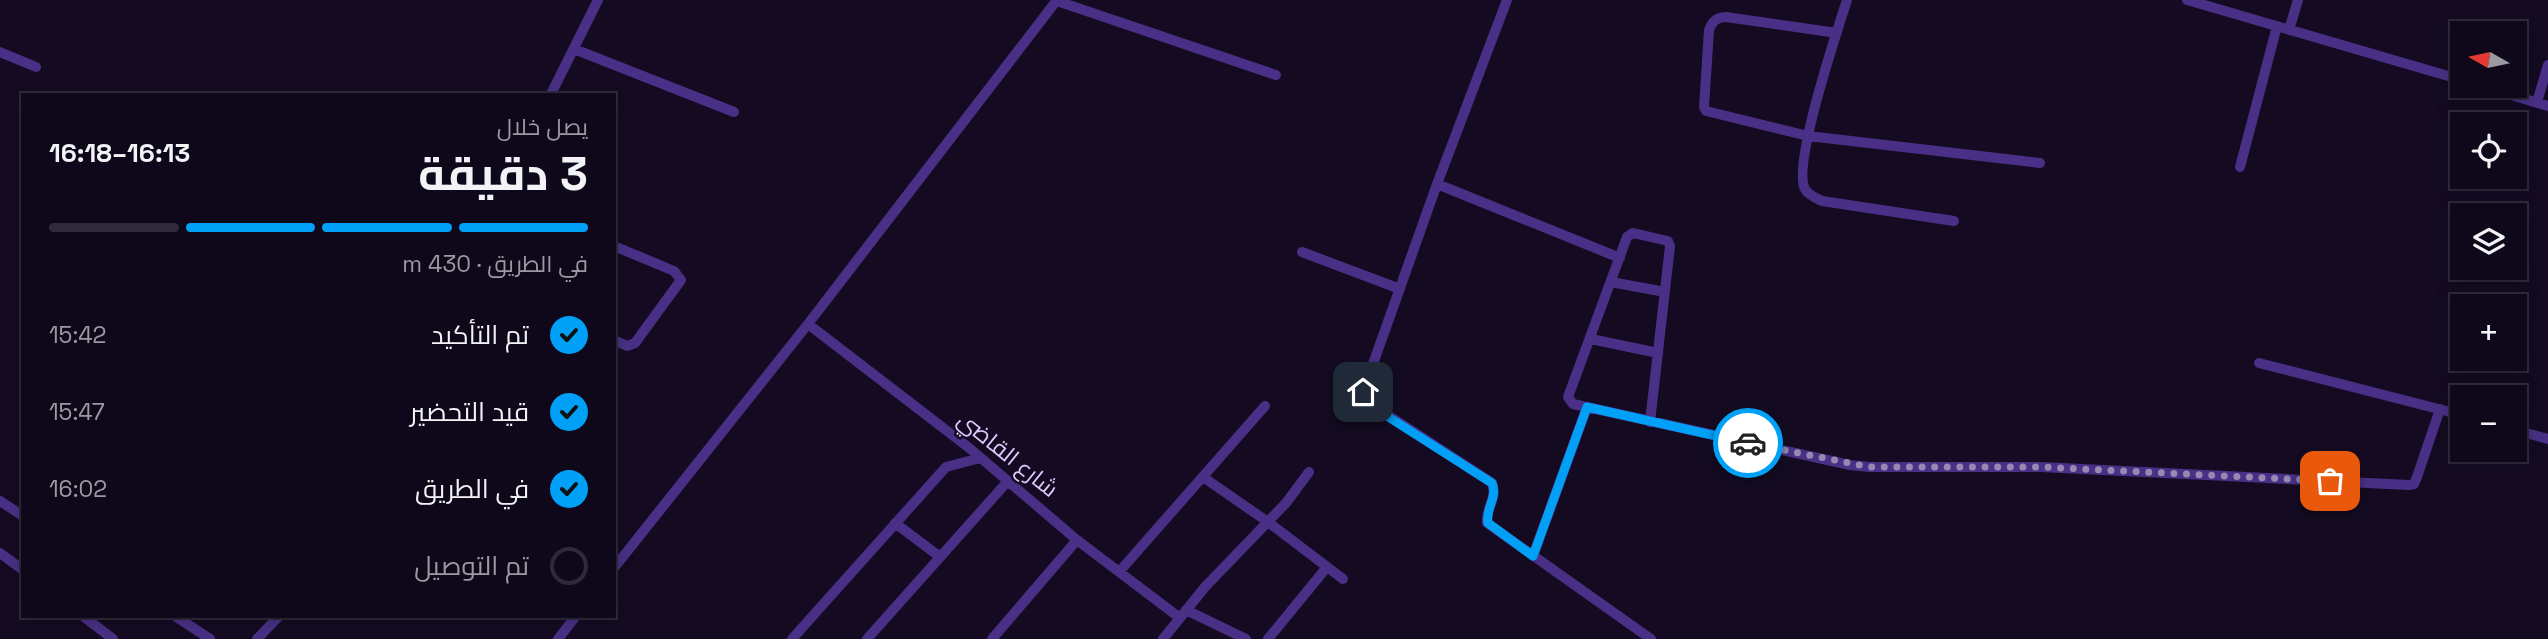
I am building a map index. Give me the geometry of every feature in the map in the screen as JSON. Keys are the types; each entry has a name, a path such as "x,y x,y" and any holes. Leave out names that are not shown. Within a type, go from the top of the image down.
{"street":[{"path":"552,93 598,0"},
{"path":"1507,0 1437,184 1363,392 1363,399 1492,483 1494,496 1487,516 1488,523 1650,639"},
{"path":"1847,0 1808,136 1802,175 1803,187 1806,192 1822,201 1954,220"},
{"path":"2187,0 2450,77"},
{"path":"2289,30 2298,0"},
{"path":"616,565 808,324 1057,1 1276,75"},
{"path":"1837,33 1727,17 1718,18 1712,22 1709,30 1704,100 1706,111 1808,136 2040,163"},
{"path":"2240,167 2277,26"},
{"path":"574,49 734,112"},
{"path":"0,52 36,66"},
{"path":"2522,98 2542,104 2548,65"},
{"path":"1437,184 1620,258"},
{"path":"1650,422 1670,246 1668,241 1633,233 1627,237 1568,397 1573,404 1650,422 1870,467 2041,467 2409,485 2414,484 2417,477 2440,409"},
{"path":"616,249 674,271 681,280 635,343 627,346 616,341"},
{"path":"1302,252 1400,289"},
{"path":"1611,282 1665,292"},
{"name":"شارع القاضي","path":"808,324 980,458 1119,572 1183,614 1245,639"},
{"path":"1591,339 1658,353"},
{"path":"2259,363 2450,412"},
{"path":"1119,572 1265,406"},
{"path":"1533,556 1587,407"},
{"path":"2527,433 2548,439"},
{"path":"792,639 946,467 980,458"},
{"path":"1163,639 1205,587 1286,503 1309,472"},
{"path":"1203,477 1343,579"},
{"path":"867,639 1008,481"},
{"path":"0,501 21,515"},
{"path":"895,523 940,557"},
{"path":"992,639 1077,540"},
{"path":"0,553 21,569"},
{"path":"1268,639 1327,567"},
{"path":"86,618 113,639"},
{"path":"178,618 210,639"},
{"path":"257,639 277,618"},
{"path":"558,639 574,618"}],"way so far":[{"path":"1748,443 1870,467 2041,467 2330,481"}],"route":[{"path":"1363,392 1363,399 1368,404 1492,483 1494,496 1486,519 1488,523 1533,556 1587,407 1748,443"}]}
